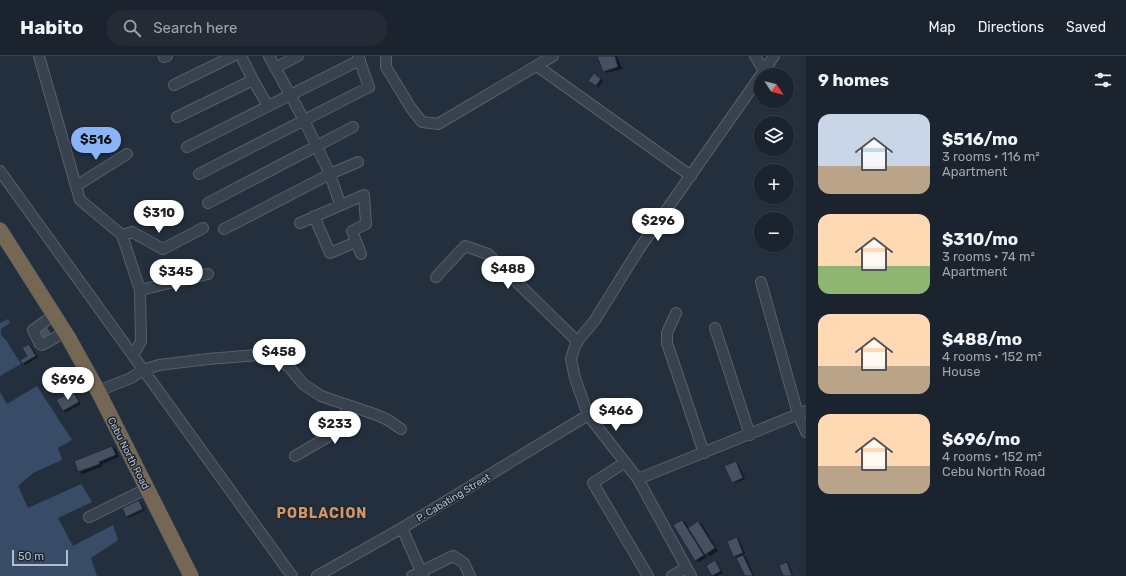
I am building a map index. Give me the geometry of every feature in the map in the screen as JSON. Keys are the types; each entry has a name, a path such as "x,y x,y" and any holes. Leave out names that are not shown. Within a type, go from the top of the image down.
{"highway":[{"name":"Cebu North Road","path":"0,230 65,332 148,488 191,576"}],"street":[{"path":"39,56 80,200 122,235 140,290 141,341 133,356"},
{"path":"174,85 233,56"},
{"path":"241,56 268,106"},
{"path":"269,56 304,120 330,174 340,204"},
{"path":"275,68 298,56"},
{"path":"386,56 386,67 410,108 422,122 438,124 553,56"},
{"path":"755,56 760,68"},
{"path":"766,68 774,56"},
{"path":"187,147 359,58 369,87 199,174"},
{"path":"537,66 691,176"},
{"path":"177,117 253,80"},
{"path":"672,576 688,572 638,479 588,415 570,359 578,342 595,320 640,249 754,85"},
{"path":"208,203 353,127"},
{"path":"76,186 127,154"},
{"path":"224,229 330,174 358,162"},
{"path":"0,171 292,576"},
{"path":"300,223 340,204 364,195 366,224 352,231 361,254"},
{"path":"314,216 330,253 356,242"},
{"path":"122,235 132,232 163,249 203,228"},
{"path":"436,277 465,246 488,254 578,342"},
{"path":"140,290 208,274"},
{"path":"761,282 802,413 806,432"},
{"path":"676,313 667,332 668,343 704,453"},
{"path":"54,315 33,330 40,344 42,345 65,332"},
{"path":"715,328 750,435"},
{"path":"98,392 131,378 143,370 160,366 208,359 270,354 288,367 303,384 321,396 388,420 401,429"},
{"path":"295,456 326,438 350,406"},
{"path":"638,479 802,413"},
{"name":"P. Cabating Street","path":"317,576 402,528 588,415"},
{"path":"624,463 593,483 648,576"},
{"path":"89,517 148,488"},
{"path":"402,528 418,574 453,556 464,563 470,576"}],"water":[{"path":"8,319 10,323 1,329 1,335 6,340 21,364 0,376 0,323"},
{"path":"37,386 72,440 58,448 62,460 33,473 18,486 28,508 81,484 92,502 58,518 73,546 113,525 118,540 91,558 97,576 0,576 0,392 7,404"}],"building":[{"path":"597,56 615,56 618,67 603,72"},
{"path":"594,73 601,79 596,86 588,81"},
{"path":"47,326 53,336 40,343 35,333"},
{"path":"29,344 36,356 22,364 20,360 27,356 22,348"},
{"path":"73,391 79,402 63,411 56,400"},
{"path":"112,446 116,455 99,462 100,464 78,472 74,461"},
{"path":"736,461 743,478 732,483 724,466"},
{"path":"139,500 143,509 126,517 122,508"},
{"path":"682,520 704,555 695,561 673,525"},
{"path":"698,521 715,548 705,555 688,528"},
{"path":"737,537 743,553 733,557 727,541"},
{"path":"743,555 753,576 745,576 736,558"},
{"path":"715,560 721,571 712,576 706,566"},
{"path":"787,562 792,576 783,576 779,565"}],"district":[{"name":"POBLACION","path":"322,513"}]}
